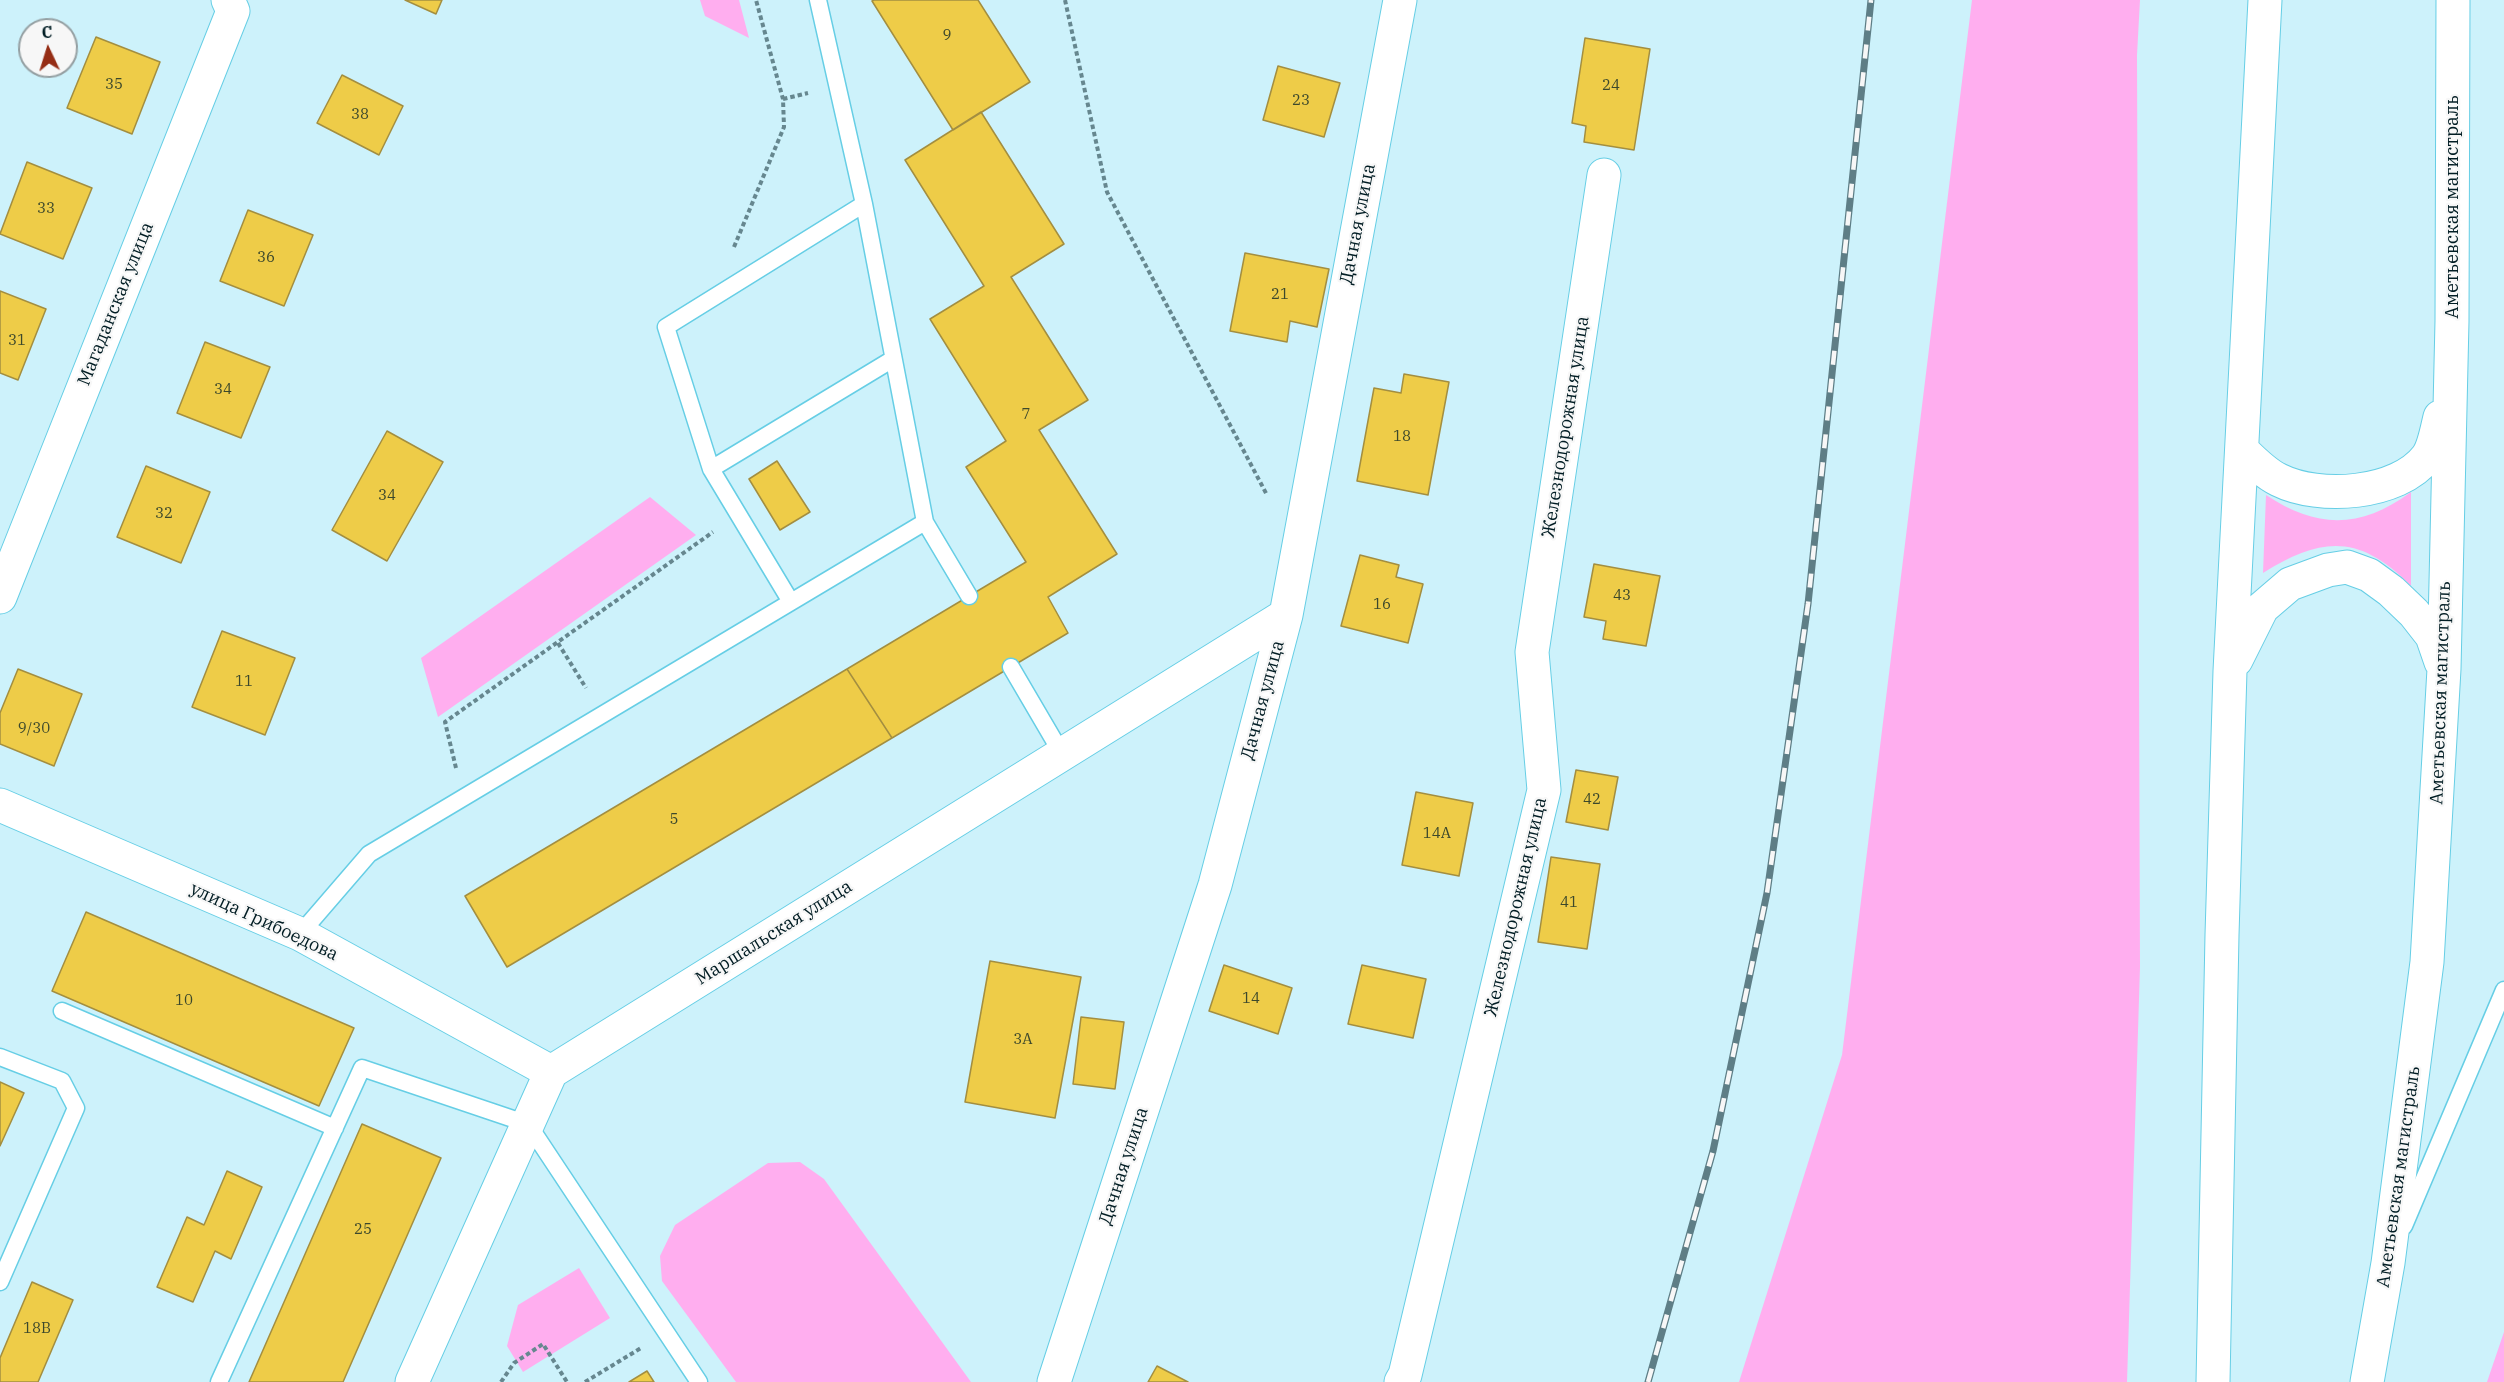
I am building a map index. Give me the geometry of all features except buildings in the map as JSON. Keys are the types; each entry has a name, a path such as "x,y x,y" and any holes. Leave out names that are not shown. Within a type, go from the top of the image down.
{"street":[{"name":"Дачная улица","path":"1054,1382 1215,885 1286,615 1400,0"},
{"path":"2213,1382 2230,671 2265,0"},
{"name":"Аметьевская магистраль","path":"2367,1382 2388,1263 2427,962 2444,669 2451,378 2453,0"},
{"name":"Магаданская улица","path":"0,597 230,6"},
{"name":"Железнодорожная улица","path":"1401,1382 1408,1364 1544,790 1532,652 1604,175"},
{"path":"2243,451 2279,480 2316,490 2335,492 2374,488 2415,468 2428,456 2451,378"},
{"path":"2230,671 2262,608 2290,584 2328,570 2347,567 2368,575 2391,591 2414,613 2432,636 2444,669"},
{"name":"Маршальская улица","path":"551,1072 1286,615"},
{"name":"улица Грибоедова","path":"0,805 300,934 551,1072"},
{"path":"420,1376 551,1072"}],"lane":[{"path":"818,0 864,204 925,522 969,596"},
{"path":"791,602 711,470 666,327 864,204"},
{"path":"711,470 893,359"},
{"path":"300,934 369,854 925,522"},
{"path":"1011,667 1062,754"},
{"path":"2388,1263 2504,990"},
{"path":"62,1011 335,1128"},
{"path":"0,1057 62,1081 76,1108 0,1282"},
{"path":"219,1382 362,1068 528,1124 699,1382"}],"path":[{"path":"713,297 784,127 783,99 756,0"},
{"path":"1065,0 1107,192 1269,499"},
{"path":"463,798 444,722 738,515"},
{"path":"558,643 602,715"},
{"path":"585,1382 666,1332"},
{"path":"501,1382 514,1363 543,1344 567,1382"}],"shaded area":[{"path":"700,0 739,0 749,38 705,16"},
{"path":"1972,0 2140,0 2137,55 2140,967 2127,1382 1739,1382 1842,1055"},
{"path":"2411,492 2411,586 2375,557 2357,549 2340,546 2322,547 2304,552 2263,573 2266,495 2303,514 2321,519 2339,520 2374,513"},
{"path":"650,497 696,535 438,717 421,658"},
{"path":"800,1162 824,1179 971,1382 736,1382 662,1281 660,1256 675,1225 768,1163"},
{"path":"579,1268 610,1318 523,1372 507,1346 518,1305"},
{"path":"2504,1332 2504,1382 2487,1382"}],"railway":[{"path":"1648,1382 1713,1151 1767,893 1808,604 1871,0"}]}
